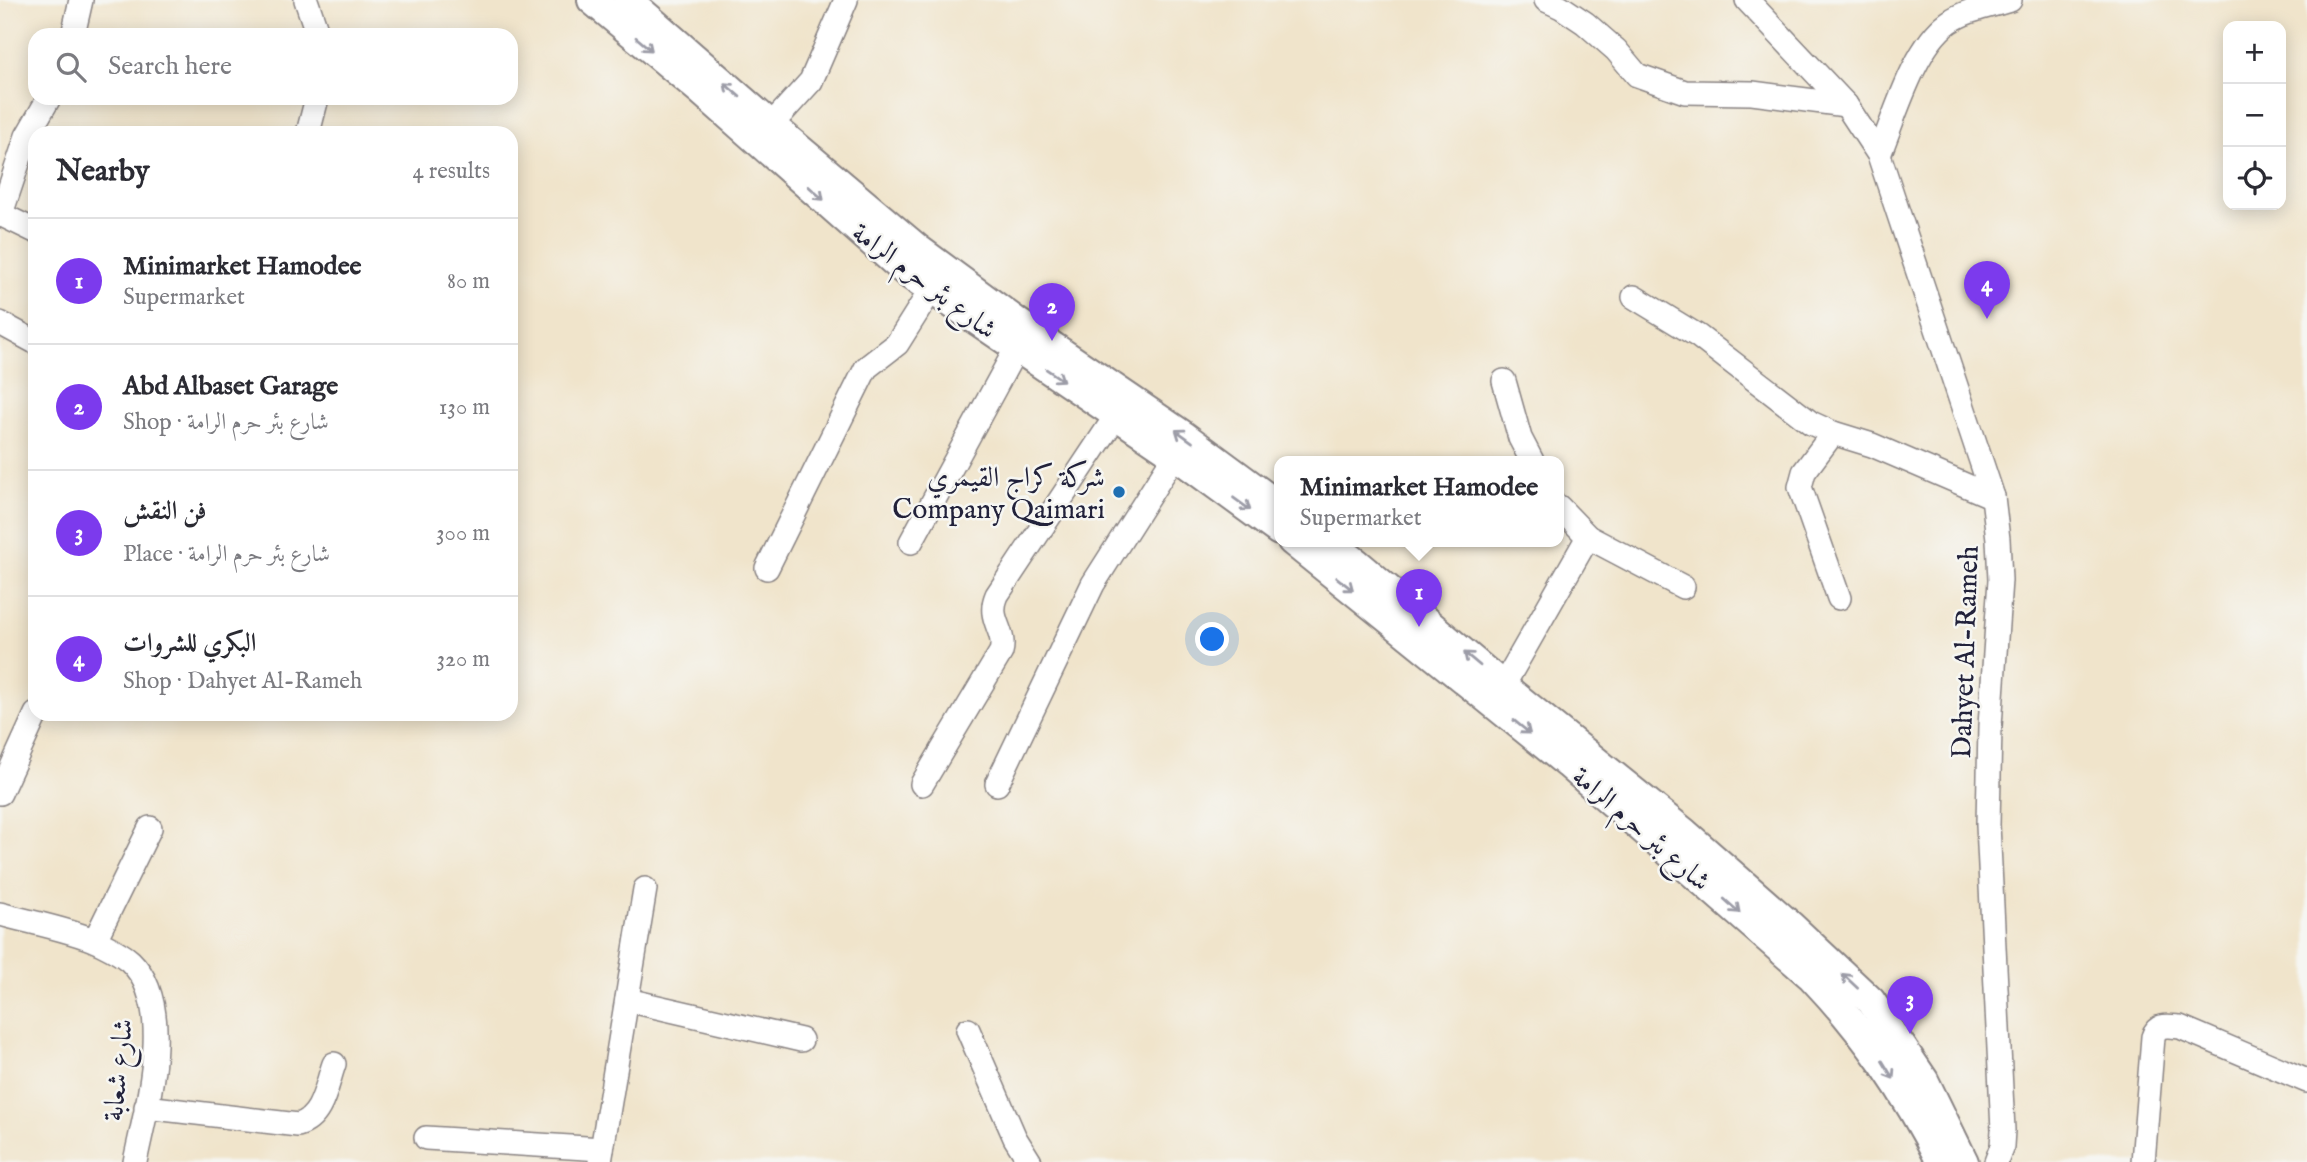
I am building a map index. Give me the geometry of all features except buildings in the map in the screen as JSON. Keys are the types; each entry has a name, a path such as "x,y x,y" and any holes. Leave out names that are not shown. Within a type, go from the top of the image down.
{"main road":[{"name":"شارع بئر حرم الرامة","path":"592,0 701,91 906,273 1175,455 1274,527"},
{"name":"شارع بئر حرم الرامة","path":"628,0 918,249 1274,502"},
{"name":"شارع بئر حرم الرامة","path":"1299,547 1568,764 1812,977 1848,1016 1880,1057 1921,1122 1941,1162"},
{"name":"شارع بئر حرم الرامة","path":"1336,547 1685,833 1790,925 1871,1001 1924,1080 1964,1162"}],"street":[{"path":"74,28 81,0"},
{"path":"306,0 316,28"},
{"path":"771,125 811,81 846,0"},
{"path":"1546,0 1585,23 1616,50 1637,75 1685,92 1752,93 1846,105"},
{"name":"Dahyet Al-Rameh","path":"1747,0 1846,105 1879,155 1993,497 2000,580 1990,726 1988,825 2003,1130 2002,1146 1996,1162"},
{"path":"1879,155 1912,75 1936,34 1957,17 2010,0"},
{"path":"33,126 45,105"},
{"path":"310,126 315,105"},
{"path":"28,134 0,214 28,228"},
{"path":"767,568 866,368 897,344 931,290"},
{"path":"1634,297 1698,335 1811,423 1872,445 1993,497"},
{"path":"0,323 28,338"},
{"path":"911,542 1016,349"},
{"path":"1504,381 1520,438 1529,456"},
{"path":"922,784 1001,652 1003,639 993,616 997,595 1116,416"},
{"path":"1833,433 1804,472 1800,487 1839,598"},
{"path":"997,784 1093,584 1175,455"},
{"path":"1564,512 1588,537 1683,587"},
{"path":"1503,686 1588,537"},
{"path":"0,793 33,721"},
{"path":"95,940 150,828"},
{"path":"426,1138 601,1155 645,889"},
{"name":"شارع شعابة","path":"0,914 95,940 130,961 146,984 153,1009 156,1039 135,1162"},
{"path":"627,1000 801,1040"},
{"path":"2143,1162 2153,1037 2161,1026 2180,1027 2307,1081"},
{"path":"968,1030 1015,1138 1030,1162"},
{"path":"146,1107 298,1125 307,1122 316,1113 334,1064"}],"place":[{"name":"البكري للشروات","path":"1987,319"},
{"name":"Abd Albaset Garage","path":"1052,341"},
{"name":"شركة كراج القيمري Company Qaimari","path":"1119,492"},
{"name":"Minimarket Hamodee","path":"1419,627"},
{"name":"فن النقش","path":"1910,1034"}]}
